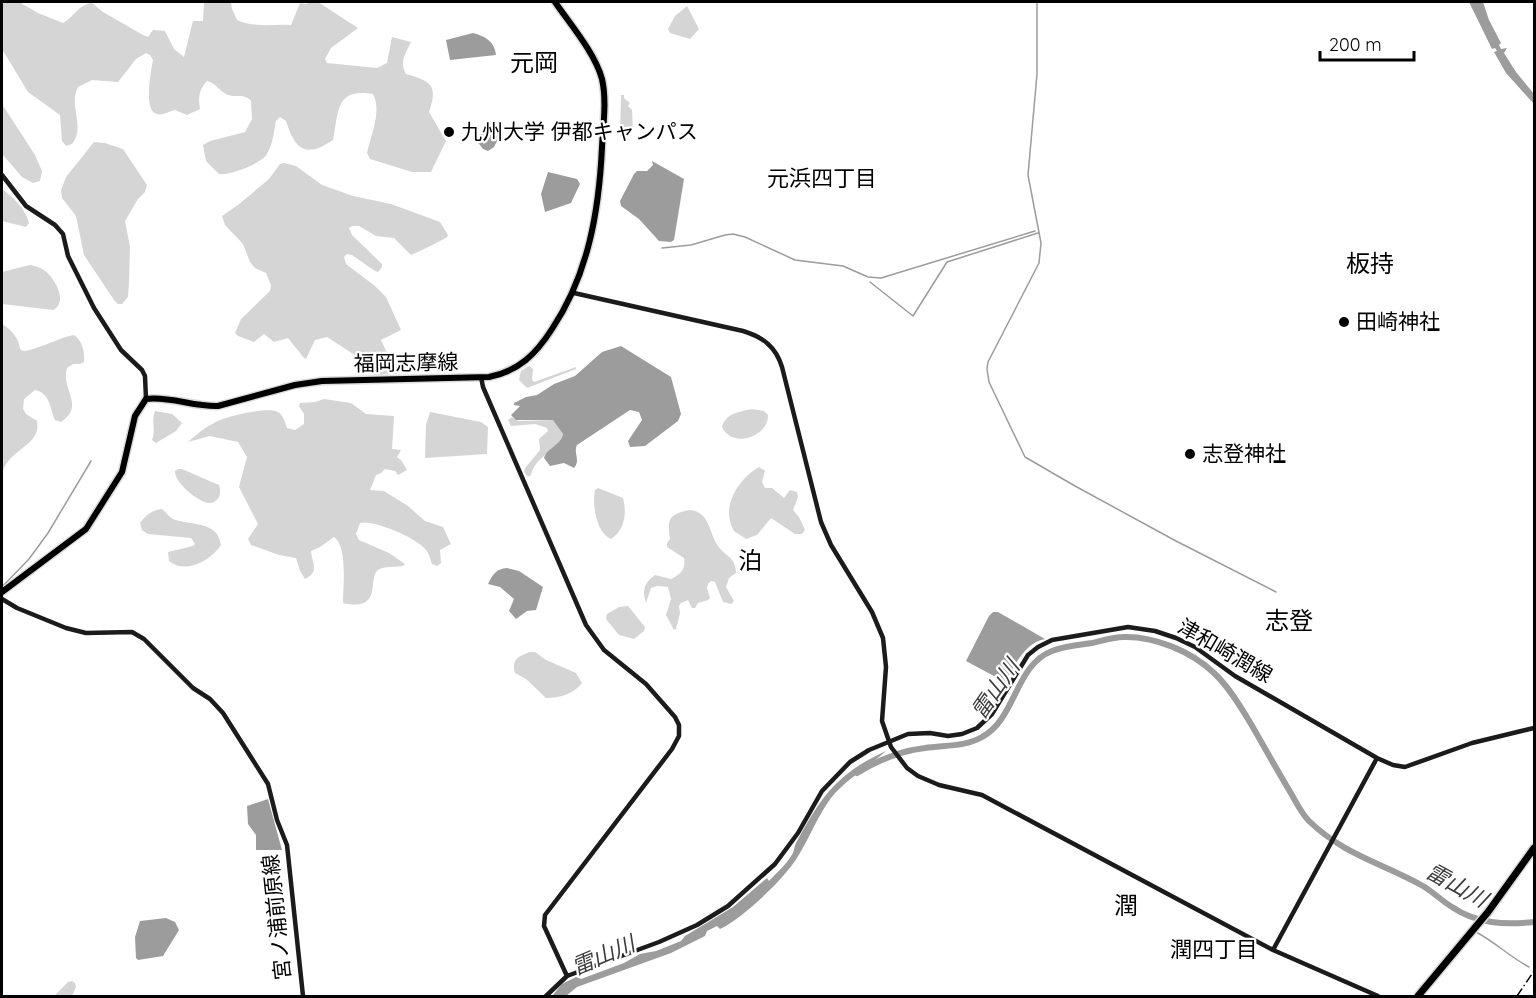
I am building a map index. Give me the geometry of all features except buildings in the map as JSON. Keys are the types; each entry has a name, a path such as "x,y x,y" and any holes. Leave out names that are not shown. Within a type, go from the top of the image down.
{"highway":[{"path":"1418,996 1488,912 1534,848"}],"main road":[{"name":"福岡志摩線","path":"146,399 211,406 295,385 322,381 481,378 499,375 530,359 553,328 574,292 589,247 602,162 604,97 602,82 596,63 555,2"},
{"path":"2,175 26,206 55,225 63,234 68,256 94,308 121,351 142,370 145,376 146,399 135,416 122,472 86,529 2,592"},
{"path":"574,292 743,331 759,337 775,351 782,367 821,522 833,551 872,612 883,638 886,667 882,710 889,745 898,759 913,773 939,785 982,795 1273,950 1378,996"},
{"path":"481,378 586,625 604,650 646,684 675,717 680,730 672,749 545,915 544,926 567,976"},
{"name":"宮ノ浦前原線","path":"2,599 16,608 66,628 86,633 132,632 144,639 193,688 210,699 222,713 268,783 277,819 287,845 303,996"},
{"name":"津和崎潤線","path":"546,996 567,976 679,934 728,906 765,875 784,853 822,791 839,771 859,755 889,745 908,734 930,733 948,736 977,728 992,714 1023,661 1038,647 1059,639 1128,627 1166,634 1186,641 1235,676 1393,765 1405,767 1472,743 1534,728"},
{"path":"1273,950 1377,758"}],"shaded area":[{"path":"2,2 19,2 63,23 80,8 92,3 103,12 148,37 153,30 165,31 174,49 184,57 193,21 203,21 204,2 231,2 237,20 250,24 291,25 300,3 318,2 358,28 331,48 325,59 327,63 377,68 387,63 392,37 411,42 404,58 404,70 406,74 422,79 431,86 433,96 429,112 446,141 431,172 412,172 370,159 367,153 375,123 376,108 373,94 361,93 345,98 338,111 333,140 323,146 308,150 302,148 293,138 286,121 280,117 276,121 271,146 264,158 238,171 219,174 206,161 203,145 245,132 252,119 251,101 243,96 228,95 207,81 200,94 200,109 187,115 175,110 157,114 150,106 149,98 153,60 146,53 136,59 118,82 92,80 78,87 75,94 76,137 72,144 66,146 62,141 60,115 28,92 2,49"},
{"path":"1469,2 1483,2 1501,43 1499,45 1501,49 1507,48 1504,53 1534,94 1534,104 1506,73 1494,52 1497,51 1495,48 1492,49"},
{"path":"687,6 699,29 690,39 670,33 668,29 675,16"},
{"path":"473,33 489,40 494,46 496,55 450,60 446,40"},
{"path":"621,95 624,95 630,103 628,106 632,110 633,132 629,137 620,137"},
{"path":"2,104 35,155 42,171 40,181 33,183 22,177 2,154"},
{"path":"487,130 500,135 494,147 488,151 483,149 476,140"},
{"path":"94,142 123,149 147,185 145,192 125,221 130,247 129,282 128,297 122,304 114,300 84,255 76,216 62,198 61,190 66,177"},
{"path":"652,161 684,179 674,240 671,242 659,241 639,219 621,206 620,201 634,174 637,171 647,171 653,165"},
{"path":"280,164 296,166 322,185 353,196 391,204 440,222 448,235 411,255 394,238 376,236 359,226 349,228 352,235 382,264 378,272 352,255 347,254 344,257 346,264 386,297 401,330 381,340 397,374 372,375 364,361 327,337 315,340 306,359 288,338 274,342 264,334 254,342 235,333 241,319 270,291 271,285 266,273 255,268 250,262 243,244 225,225 222,216 269,179"},
{"path":"548,172 577,179 580,184 571,203 545,212 541,194"},
{"path":"2,189 22,208 29,223 26,227 2,221"},
{"path":"30,265 44,270 52,278 60,296 58,306 53,310 2,304 2,272"},
{"path":"2,324 13,333 21,350 24,351 74,335 81,343 84,362 67,368 66,376 72,409 61,422 55,420 44,394 35,390 24,399 23,409 26,414 37,421 37,430 29,443 9,460 2,476"},
{"path":"621,346 671,377 681,414 678,421 645,446 630,447 628,441 642,420 639,412 630,410 577,445 577,462 574,468 564,463 550,466 544,458 560,441 563,434 553,420 516,420 511,415 520,406 514,403 537,395 554,384 575,376 602,352"},
{"path":"529,366 533,369 534,382 576,367 576,369 527,388 519,380 521,371"},
{"path":"324,399 351,403 366,414 394,416 392,449 401,450 397,457 407,470 398,475 395,471 385,469 376,475 370,490 384,491 408,506 425,521 443,527 451,544 440,550 441,563 437,566 432,564 425,549 411,538 383,526 360,523 356,534 359,540 389,553 405,564 378,570 375,574 372,593 364,603 343,603 343,558 334,537 311,551 314,570 305,579 296,558 279,555 251,545 248,539 258,524 239,487 247,457 238,442 210,436 188,442 203,429 219,421 256,411 278,412 283,417 287,428 295,430 304,424 304,414 299,406 300,403"},
{"path":"752,409 764,411 768,415 763,429 749,438 734,438 727,434 722,427 727,419 734,414"},
{"path":"155,411 172,414 182,423 176,431 156,443 152,440"},
{"path":"430,412 481,422 488,427 487,454 425,458 426,425"},
{"path":"512,417 518,421 554,420 563,434 561,440 537,463 528,477 524,472 525,468 540,450 539,439 548,431 547,428 535,424 511,426 508,420"},
{"path":"759,467 765,471 762,482 765,488 772,488 784,498 790,490 797,492 798,497 793,510 805,530 802,534 795,534 771,518 757,535 746,539 734,531 729,513 733,495 744,479"},
{"path":"178,469 219,485 220,494 217,499 209,503 193,495 178,481 175,471"},
{"path":"598,488 623,498 624,521 619,531 611,539 602,531 596,517 594,496"},
{"path":"162,509 173,519 202,525 215,531 221,545 217,551 198,564 190,566 183,567 169,561 168,552 195,544 191,538 148,534 142,530 140,523 152,512"},
{"path":"690,510 702,515 718,546 734,563 736,573 729,578 726,587 734,601 731,604 723,602 715,582 711,581 707,588 710,598 708,600 698,603 695,608 692,608 688,600 681,603 674,630 666,615 671,599 668,587 651,588 646,603 644,591 648,581 655,575 671,579 682,571 684,558 667,547 670,539 669,522 678,513"},
{"path":"507,568 519,571 543,587 536,610 527,611 516,619 509,611 514,599 500,587 488,584 495,573"},
{"path":"628,606 645,627 644,631 634,639 619,635 606,619 607,614 619,607"},
{"path":"993,612 998,612 1045,639 1031,645 1026,650 1005,682 966,661"},
{"path":"535,652 546,660 576,673 582,683 566,695 546,698 526,679 515,673 516,659"},
{"path":"886,751 837,791 826,805 791,867 762,898 740,916 720,929 717,926 707,931 705,936 671,953 577,987 566,996 552,996 562,984 576,977 581,979 624,963 640,954 656,951 681,941 685,936 733,907 767,878 769,881 789,859 814,812 832,788 855,768"},
{"path":"268,799 282,850 256,850 256,835 248,824 247,806"},
{"path":"166,918 175,922 179,930 163,956 138,960 135,937 140,921"},
{"path":"72,981 76,987 72,996 54,996 68,982"}],"waterway":[{"path":"1037,2 1037,74 1028,175 1041,243 1039,263 988,362 989,382 1025,457 1176,541 1276,592"},
{"path":"662,248 691,245 733,234 745,237 795,260 843,266 868,277 881,278 1035,231"},
{"path":"870,282 913,316 947,262 1038,233"},
{"path":"2,587 29,559 48,533 91,461"},
{"name":"雷山川","path":"857,773 898,754 916,749 962,744 982,737 1002,718 1030,668 1052,651 1115,638 1147,639 1171,646 1194,658 1205,665 1230,691 1302,812 1322,833 1350,850 1423,886 1452,907 1471,917 1502,923 1534,922"},
{"path":"1476,932 1529,967"}],"railway":[{"path":"1517,996 1534,971"}],"place":[{"name":"九州大学 伊都キャンパス","path":"449,132"},
{"name":"田崎神社","path":"1344,322"},
{"name":"志登神社","path":"1190,454"}],"district":[{"name":"元岡","path":"534,63"},
{"name":"元浜四丁目","path":"822,178"},
{"name":"板持","path":"1370,264"},
{"name":"泊","path":"750,561"},
{"name":"志登","path":"1289,621"},
{"name":"潤","path":"1126,906"},
{"name":"潤四丁目","path":"1214,949"}]}
